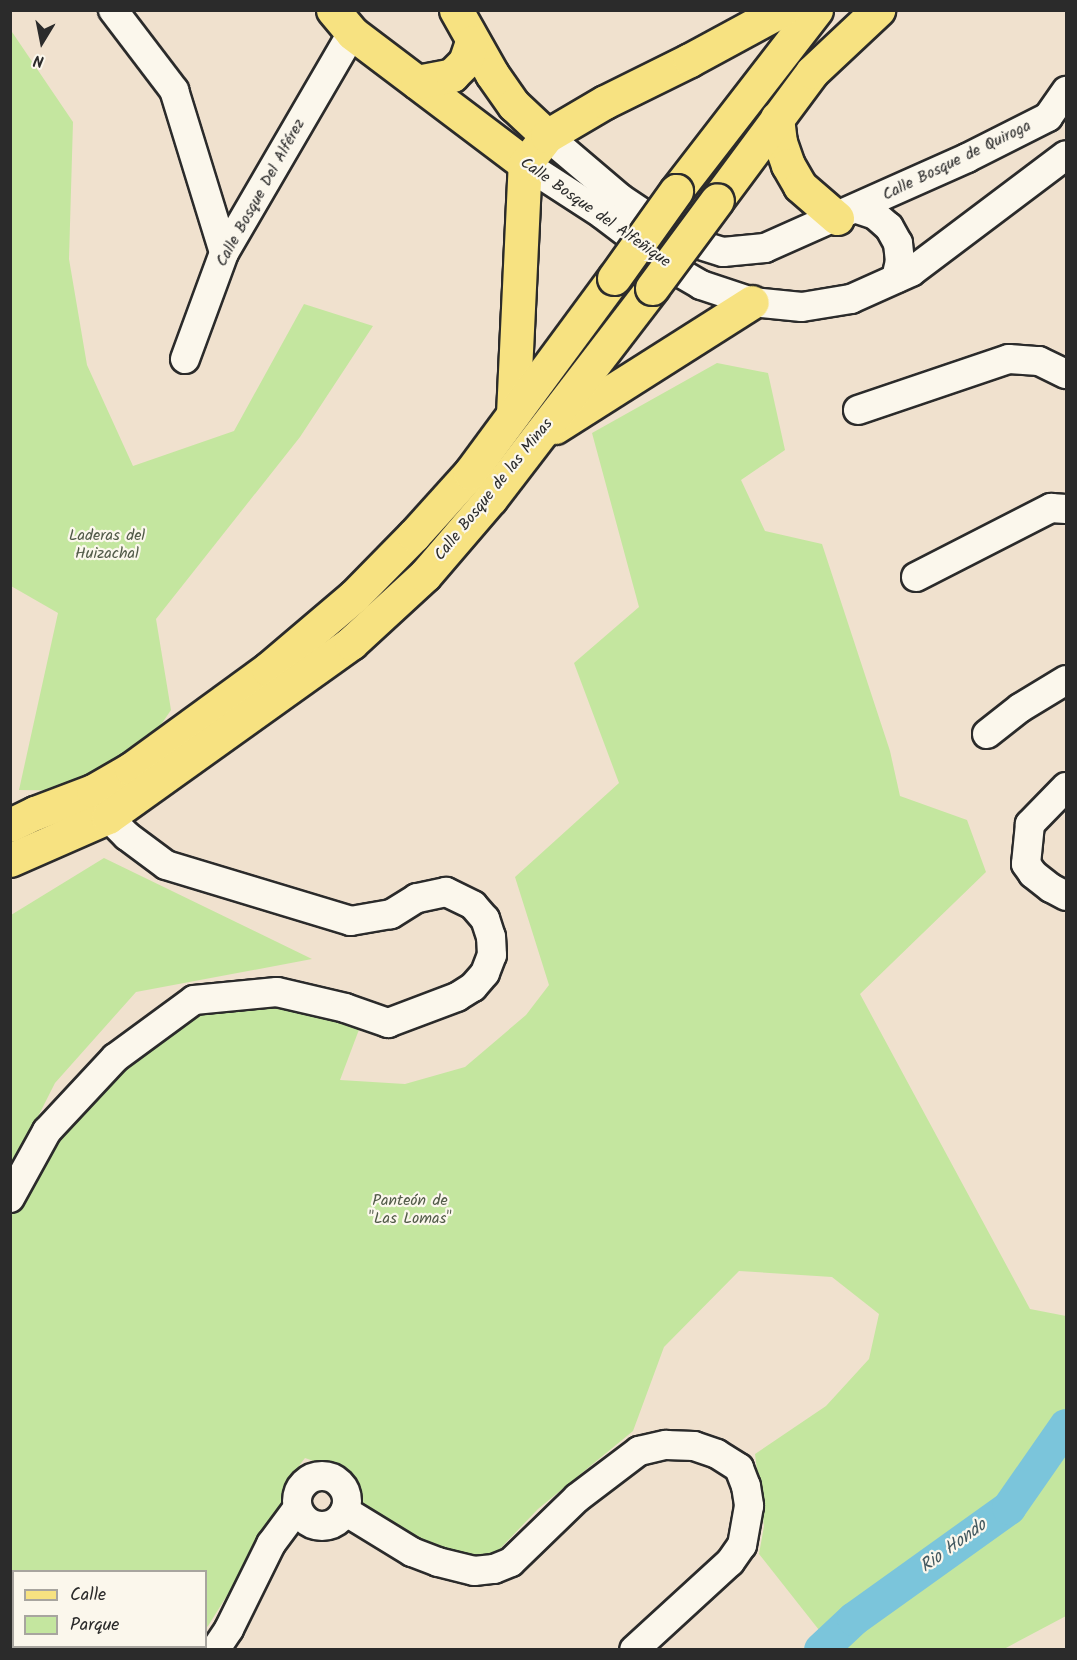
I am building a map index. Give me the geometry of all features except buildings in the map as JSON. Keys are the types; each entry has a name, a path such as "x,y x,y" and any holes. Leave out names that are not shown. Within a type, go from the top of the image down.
{"main road":[{"name":"Calle Bosque del Alfeñique","path":"456,10 472,42 514,105 547,136"},
{"path":"513,414 525,164 547,136 605,102 690,60 782,10"},
{"name":"Calle Bosque de las Minas","path":"10,825 35,813 100,804 131,769 268,669 354,596 470,473 676,191 816,10"},
{"name":"Calle Bosque de las Minas","path":"10,860 351,643 425,575 491,498 652,288 812,72 878,10"},
{"name":"Calle Bosque del Alfeñique","path":"342,22 525,164"},
{"path":"417,82 452,75 465,62 472,42"},
{"path":"777,118 780,142 788,165 800,186 847,213"},
{"path":"535,439 752,302"}],"street":[{"path":"113,10 174,90 224,253"},
{"name":"Calle Bosque Del Alférez","path":"185,359 224,253 342,22"},
{"name":"Calle Bosque de Quiroga","path":"847,213 1048,117 1066,91"},
{"name":"Calle Bosque del Alfeñique","path":"547,136 620,198 681,239 723,252 765,248 847,213"},
{"path":"896,279 924,264 1066,155"},
{"name":"Calle Bosque del Alfeñique","path":"525,164 602,214 678,271 717,292 752,302 802,307 851,299 896,279"},
{"path":"847,213 875,215 889,227 897,243 900,261 896,279"},
{"path":"858,410 1009,359 1039,361 1066,373"},
{"path":"916,577 1051,508 1066,509"},
{"path":"987,734 1020,708 1066,680"},
{"path":"1066,787 1030,824 1026,864 1033,874 1066,896"},
{"path":"10,1198 47,1131 115,1058 194,1000 277,992 345,1008 388,1023 457,997 473,987 485,973 492,956 491,937 485,920 473,905 446,892 417,898 391,914 351,921 166,865 127,836 100,804"},
{"path":"345,1511 412,1552 438,1562 474,1571 494,1569 511,1562 577,1498 639,1451 666,1444 694,1446 717,1454 739,1467 746,1486 749,1506 742,1545 730,1562 634,1650"},
{"path":"318,1476 329,1477 345,1490 348,1501 345,1511 337,1522 324,1527 310,1524 297,1509 296,1498 300,1487 318,1476"},
{"path":"215,1650 271,1544 297,1509"}],"green space":[{"name":"Laderas del Huizachal","path":"10,29 73,122 69,259 87,365 133,466 234,431 304,304 373,326 300,437 156,619 171,710 131,769 93,791 19,790 58,613 11,586"},
{"name":"Panteón de \"Las Lomas\"","path":"717,363 768,373 785,450 741,480 765,531 822,544 890,751 900,796 967,820 986,872 860,994 1030,1309 1066,1316 1066,1616 1004,1649 834,1649 759,1554 764,1526 755,1454 826,1406 869,1359 879,1314 832,1277 739,1271 664,1347 633,1431 538,1509 496,1553 462,1556 430,1544 361,1510 354,1480 331,1467 305,1458 289,1479 281,1509 207,1627 207,1570 12,1570 12,1648 106,1648 102,1650 11,1650 11,1215 55,1134 121,1065 197,1009 280,999 360,1027 340,1080 405,1084 465,1067 526,1015 549,985 515,877 619,783 574,663 639,607 592,433"},
{"path":"104,858 312,959 136,992 55,1083 11,1170 11,915"},
{"path":"111,1648 173,1648 170,1650 116,1650"}],"waterway":[{"name":"Rio Hondo","path":"821,1650 854,1619 1009,1508 1066,1426"}]}
